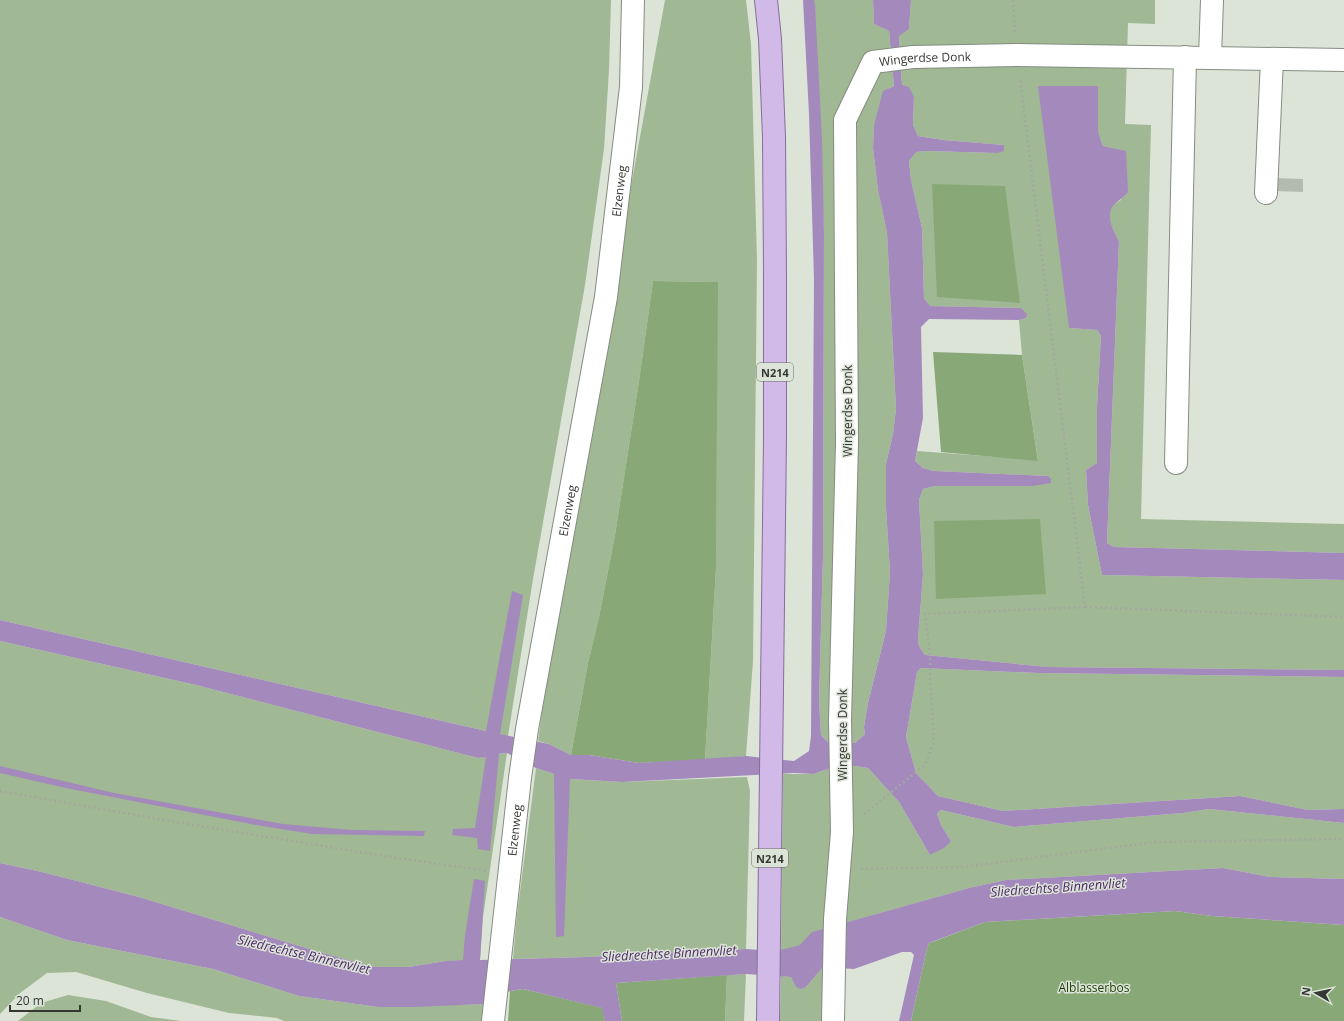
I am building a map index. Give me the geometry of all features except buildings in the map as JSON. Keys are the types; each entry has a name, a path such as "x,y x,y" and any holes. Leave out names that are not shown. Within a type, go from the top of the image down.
{"main road":[{"name":"N214","path":"766,0 770,38 774,138 775,423 768,1021"}],"street":[{"name":"Elzenweg","path":"493,1016 527,729 606,297 631,87 633,0"},
{"path":"1210,57 1212,0"},
{"name":"Wingerdse Donk","path":"833,1021 835,919 842,832 840,721 847,443 845,120 873,62 913,57 1017,54 1344,60"},
{"path":"1176,463 1185,57"},
{"path":"1266,193 1272,59"}],"path":[{"path":"1013,0 1017,54 1085,606"},
{"path":"883,799 924,765 934,742 930,654 925,614 1085,606 1344,617"},
{"path":"0,791 164,820 378,855 469,869 510,873"},
{"path":"839,873 861,869 962,867 1156,842 1344,839"}],"green space":[{"path":"0,0 611,0 609,70 604,149 585,285 533,579 508,736 0,620"},
{"path":"665,0 746,0 751,44 757,260 753,661 746,756 705,760 716,568 717,282 653,281 615,535 599,617 588,663 571,755 549,744 538,741 557,603"},
{"path":"813,0 873,0 874,24 889,31 894,86 889,88 874,125 873,148 878,190 887,233 896,409 893,434 886,464 886,508 890,572 886,631 868,703 864,727 865,734 855,743 828,742 821,735 819,700 823,556 824,233"},
{"path":"911,0 1155,0 1155,24 1128,23 1125,124 1151,125 1141,519 1344,524 1344,553 1114,547 1107,543 1119,241 1111,224 1109,214 1112,206 1121,200 1126,152 1103,146 1098,133 1098,86 1070,328 1097,330 1101,336 1097,406 1097,463 1086,470 1088,505 1102,575 1344,580 1344,670 1048,667 925,655 919,646 918,639 923,574 919,500 923,489 935,486 966,486 1048,476 934,471 923,468 915,461 917,451 1038,460 1022,355 1019,320 1026,318 1021,308 930,306 924,298 922,228 911,180 909,161 915,152 997,153 1004,145 943,140 918,136 913,125 914,97 902,86 899,35 909,29"},
{"path":"932,184 1005,186 1020,303 937,297"},
{"path":"653,281 718,282 716,568 705,760 639,763 589,755 571,755 588,663 599,617 615,535"},
{"path":"933,352 1022,355 1038,461 941,452"},
{"path":"1040,519 1046,594 936,599 934,521"},
{"path":"0,641 196,685 478,758 507,753 483,917 480,960 446,961 408,967 374,967 319,952 139,897 42,872 0,863"},
{"path":"921,668 1038,673 1344,677 1344,809 1308,810 1240,796 1003,811 938,796 916,773 906,737 917,672"},
{"path":"855,766 868,768 899,802 930,855 951,841 941,825 937,814 941,810 1014,827 1183,813 1209,809 1344,823 1344,879 1270,877 1223,868 1006,880 969,888 813,932 793,952 781,951 783,774 814,774 824,770"},
{"path":"536,768 569,779 622,782 747,777 750,791 746,949 513,959 517,915"},
{"name":"Alblasserbos","path":"1175,911 1212,916 1344,925 1344,1021 911,1021 929,943 985,922"},
{"path":"0,917 67,940 213,969 299,996 378,1007 483,1004 482,1021 284,1021 277,1018 229,1013 147,993 76,972 47,973 20,993 0,1014"},
{"path":"823,967 827,967 827,1021 780,1021 781,976 791,977 796,986 806,987"},
{"path":"746,974 744,1021 725,1021 727,975"},
{"path":"727,975 725,1021 622,1021 616,983"},
{"path":"523,989 603,1008 605,1021 508,1021 510,991"},
{"path":"68,995 106,1001 151,1017 181,1021 18,1021 41,1003"}],"water":[{"path":"803,0 814,0 815,5 822,139 824,233 823,556 819,700 821,735 828,742 855,743 865,734 864,727 868,703 886,631 890,572 886,508 886,464 893,434 896,409 887,233 878,190 873,148 874,125 883,91 894,86 889,31 874,24 873,0 911,0 909,29 899,36 902,85 909,87 914,97 913,125 918,136 943,140 1004,145 1004,151 997,153 916,152 909,161 911,180 922,228 924,298 930,306 1021,308 1027,314 1026,318 1019,320 929,319 921,327 923,418 915,461 923,468 934,471 1048,476 1051,479 1051,483 1032,486 935,486 923,489 919,500 923,574 918,639 919,646 925,655 1048,667 1344,670 1344,677 1038,673 921,668 917,672 906,737 916,773 938,796 1003,811 1240,796 1308,810 1344,809 1344,823 1209,809 1183,813 1014,827 941,810 937,814 941,825 951,841 944,848 930,855 899,802 868,768 855,766 824,770 814,774 794,773 622,782 570,779 564,936 556,937 554,774 536,768 507,753 499,754 490,851 478,849 477,838 452,835 453,829 475,828 486,757 478,758 196,685 0,641 0,620 486,731 512,591 523,595 500,734 549,744 571,755 589,755 639,763 746,756 794,761 809,751 811,736 814,279 809,114"},
{"path":"1038,86 1098,86 1098,132 1103,146 1126,151 1128,192 1112,207 1110,211 1111,224 1119,241 1107,543 1114,547 1344,553 1344,580 1102,575 1088,505 1086,470 1097,463 1097,406 1101,336 1097,330 1069,328"},
{"path":"0,766 114,793 283,824 352,830 425,831 424,836 312,834 256,825 66,788 0,773"},
{"path":"0,863 42,872 139,897 319,952 374,967 408,967 463,960 465,935 474,879 485,881 480,960 587,957 746,949 793,952 812,932 969,888 1006,880 1223,868 1270,877 1344,879 1344,925 1212,916 1175,911 985,922 929,943 911,1021 899,1021 914,955 911,952 902,952 854,969 823,967 806,987 801,989 796,987 791,977 746,974 616,983 622,1021 605,1021 602,1008 523,989 510,991 483,1004 416,1007 378,1007 299,996 213,969 67,940 0,917"}],"waterway":[{"name":"Sliedrechtse Binnenvliet","path":"779,954 804,948"}]}
